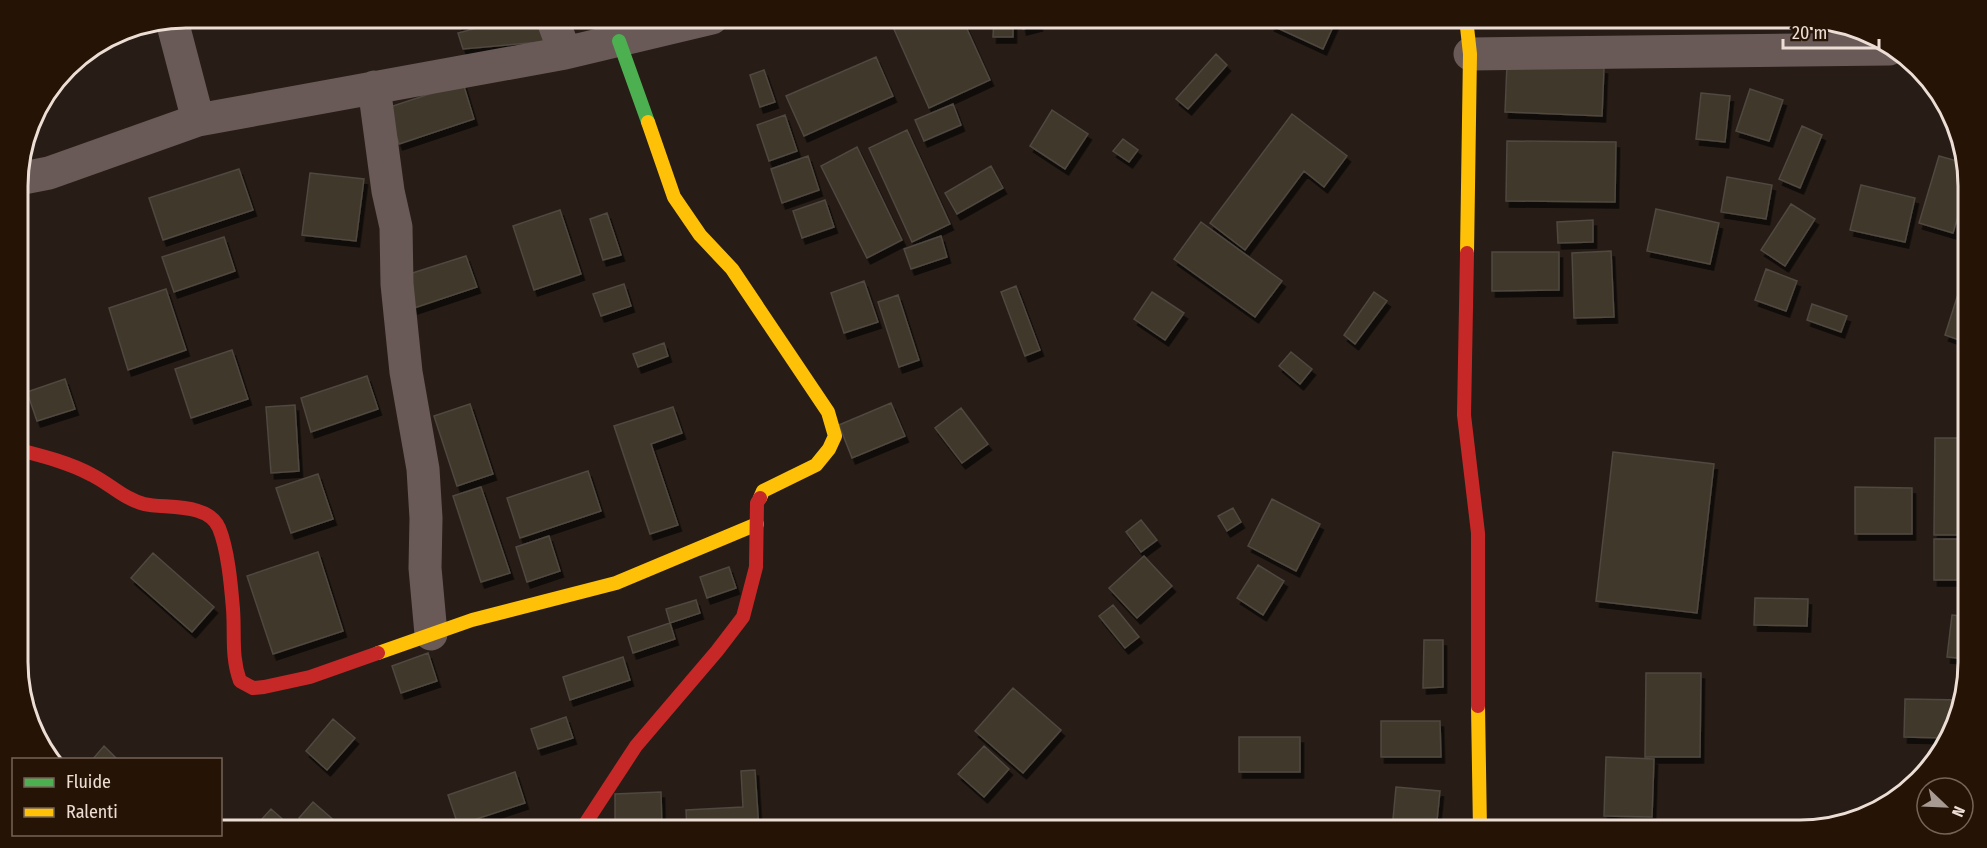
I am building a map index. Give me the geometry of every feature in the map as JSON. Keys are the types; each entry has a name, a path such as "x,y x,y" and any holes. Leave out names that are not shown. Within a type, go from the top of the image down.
{"street":[{"path":"1467,28 1470,54 1464,415 1478,533 1480,819"},
{"path":"174,29 198,120"},
{"path":"556,29 565,53"},
{"path":"29,177 49,173 198,120 565,53 669,29"},
{"path":"588,820 636,746 717,651 742,616 756,567 757,503 763,491 816,465 829,449 835,436 828,412 732,268 714,252 680,208 674,197 619,41"},
{"path":"1470,54 1877,49"},
{"path":"374,87 388,191 396,227 397,284 405,372 423,469 426,518 425,568 431,634"},
{"path":"28,452 93,475 118,493 144,504 186,508 208,516 218,526 225,551 233,608 234,665 240,681 253,688 309,677 472,620 616,583 757,524"}],"building":[{"path":"993,28 1013,28 1013,37 993,37"},
{"path":"1278,28 1332,28 1323,49"},
{"path":"474,29 548,29 551,41 463,49 458,33"},
{"path":"894,29 967,29 990,80 929,108"},
{"path":"1216,54 1227,65 1188,109 1176,99"},
{"path":"876,57 893,96 804,136 786,96"},
{"path":"1507,64 1604,68 1602,116 1505,112"},
{"path":"764,70 775,102 760,107 750,75"},
{"path":"463,83 474,119 399,144 387,108"},
{"path":"1750,89 1783,100 1769,141 1736,131"},
{"path":"1701,93 1730,96 1725,142 1696,139"},
{"path":"953,104 961,125 924,141 915,120"},
{"path":"1052,110 1088,134 1065,169 1030,146"},
{"path":"1292,114 1347,156 1324,187 1304,171 1245,250 1210,223"},
{"path":"785,115 797,151 769,161 757,125"},
{"path":"1802,126 1822,135 1800,188 1779,179"},
{"path":"907,130 950,224 912,242 869,148"},
{"path":"1123,139 1138,150 1129,162 1113,151"},
{"path":"1507,141 1616,142 1615,202 1506,201"},
{"path":"857,147 902,240 867,258 821,166"},
{"path":"808,156 819,190 782,203 771,169"},
{"path":"1939,156 1956,161 1958,216 1953,233 1919,223"},
{"path":"991,166 1003,188 957,214 945,193"},
{"path":"239,169 253,210 163,240 149,198"},
{"path":"310,173 364,179 356,241 302,235"},
{"path":"1727,177 1772,185 1766,219 1721,212"},
{"path":"1861,185 1915,198 1905,242 1850,230"},
{"path":"825,200 834,227 802,238 793,211"},
{"path":"1791,204 1815,219 1785,266 1761,250"},
{"path":"1656,209 1719,223 1710,264 1647,251"},
{"path":"560,210 581,274 534,290 513,226"},
{"path":"607,213 621,255 603,260 590,219"},
{"path":"1593,220 1593,242 1558,243 1557,222"},
{"path":"1201,222 1282,281 1255,317 1174,259"},
{"path":"941,236 947,257 911,269 904,249"},
{"path":"224,237 235,271 174,292 162,257"},
{"path":"1611,251 1614,317 1574,318 1572,253"},
{"path":"1492,252 1559,252 1559,290 1492,291"},
{"path":"466,256 477,287 414,308 403,276"},
{"path":"1766,269 1797,281 1786,311 1755,300"},
{"path":"864,281 878,322 844,333 831,293"},
{"path":"624,284 631,306 601,316 593,294"},
{"path":"1016,286 1040,350 1025,356 1001,292"},
{"path":"166,289 186,350 128,370 109,308"},
{"path":"1152,292 1184,313 1165,340 1134,319"},
{"path":"1374,292 1387,301 1355,344 1344,335"},
{"path":"1958,294 1958,340 1945,335"},
{"path":"898,295 919,360 899,367 878,302"},
{"path":"1812,304 1847,316 1841,332 1807,320"},
{"path":"664,343 668,356 638,367 633,354"},
{"path":"232,350 248,399 191,418 175,369"},
{"path":"1291,352 1312,369 1300,384 1279,366"},
{"path":"367,376 378,409 311,432 301,398"},
{"path":"65,379 75,409 37,421 29,391"},
{"path":"891,403 905,436 852,458 839,425"},
{"path":"470,404 493,474 457,486 434,416"},
{"path":"295,405 299,471 271,473 266,407"},
{"path":"673,407 682,433 651,444 678,525 650,534 614,426"},
{"path":"961,408 988,444 962,463 935,428"},
{"path":"1935,438 1958,438 1958,535 1934,535"},
{"path":"1613,452 1714,464 1697,613 1596,601"},
{"path":"588,471 601,511 520,538 507,498"},
{"path":"318,474 333,519 291,533 276,488"},
{"path":"481,487 510,573 481,582 453,496"},
{"path":"1855,487 1912,488 1912,534 1855,534"},
{"path":"1272,499 1320,524 1296,571 1248,546"},
{"path":"1233,508 1241,522 1227,531 1218,516"},
{"path":"1141,520 1157,540 1141,552 1126,532"},
{"path":"549,536 560,571 527,582 516,547"},
{"path":"1934,539 1958,539 1958,580 1934,580"},
{"path":"318,552 343,631 273,654 247,576"},
{"path":"153,553 214,607 192,632 131,578"},
{"path":"1144,556 1172,586 1137,618 1109,588"},
{"path":"1258,565 1284,581 1263,615 1237,598"},
{"path":"729,567 736,588 707,598 700,577"},
{"path":"1755,598 1808,599 1807,626 1754,625"},
{"path":"696,600 700,613 670,623 666,609"},
{"path":"1113,605 1139,637 1125,648 1099,616"},
{"path":"1952,615 1958,616 1958,658 1947,657"},
{"path":"670,623 675,639 633,653 628,637"},
{"path":"1424,640 1443,640 1443,687 1423,688"},
{"path":"428,653 437,681 401,693 392,666"},
{"path":"623,657 630,680 570,700 563,677"},
{"path":"1646,673 1701,673 1700,757 1645,757"},
{"path":"1013,688 1061,730 1023,773 975,731"},
{"path":"1905,699 1953,700 1938,738 1904,737"},
{"path":"566,717 573,738 538,749 531,729"},
{"path":"333,719 355,738 327,770 306,751"},
{"path":"1381,721 1440,721 1441,757 1381,757"},
{"path":"1239,737 1300,737 1300,772 1239,772"},
{"path":"104,746 116,758 94,758"},
{"path":"984,746 1009,769 984,797 958,774"},
{"path":"1606,757 1654,759 1652,817 1604,816"},
{"path":"755,770 758,820 686,820 686,810 743,807 741,771"},
{"path":"515,772 525,803 474,820 456,820 448,795"},
{"path":"1396,787 1440,791 1437,819 1393,819"},
{"path":"661,792 662,820 615,820 615,794"},
{"path":"313,802 334,820 301,820 299,818"},
{"path":"271,809 284,820 261,820"}],"traffic: fast":[{"path":"619,41 648,122"}],"traffic: slow":[{"path":"1467,28 1470,54 1467,253"},
{"path":"648,122 674,197 700,235 732,269 828,412 835,436 829,449 816,465 763,491 760,498"},
{"path":"378,653 472,620 616,583 757,524"},
{"path":"1478,706 1480,819"}],"traffic: jam":[{"path":"1467,253 1464,415 1478,533 1478,706"},
{"path":"28,453 84,471 137,502 196,510 213,520 219,528 227,557 233,609 234,654 240,681 253,688 264,687 310,677 378,653"},
{"path":"588,820 636,746 743,617 756,567 757,503 760,498"}]}
